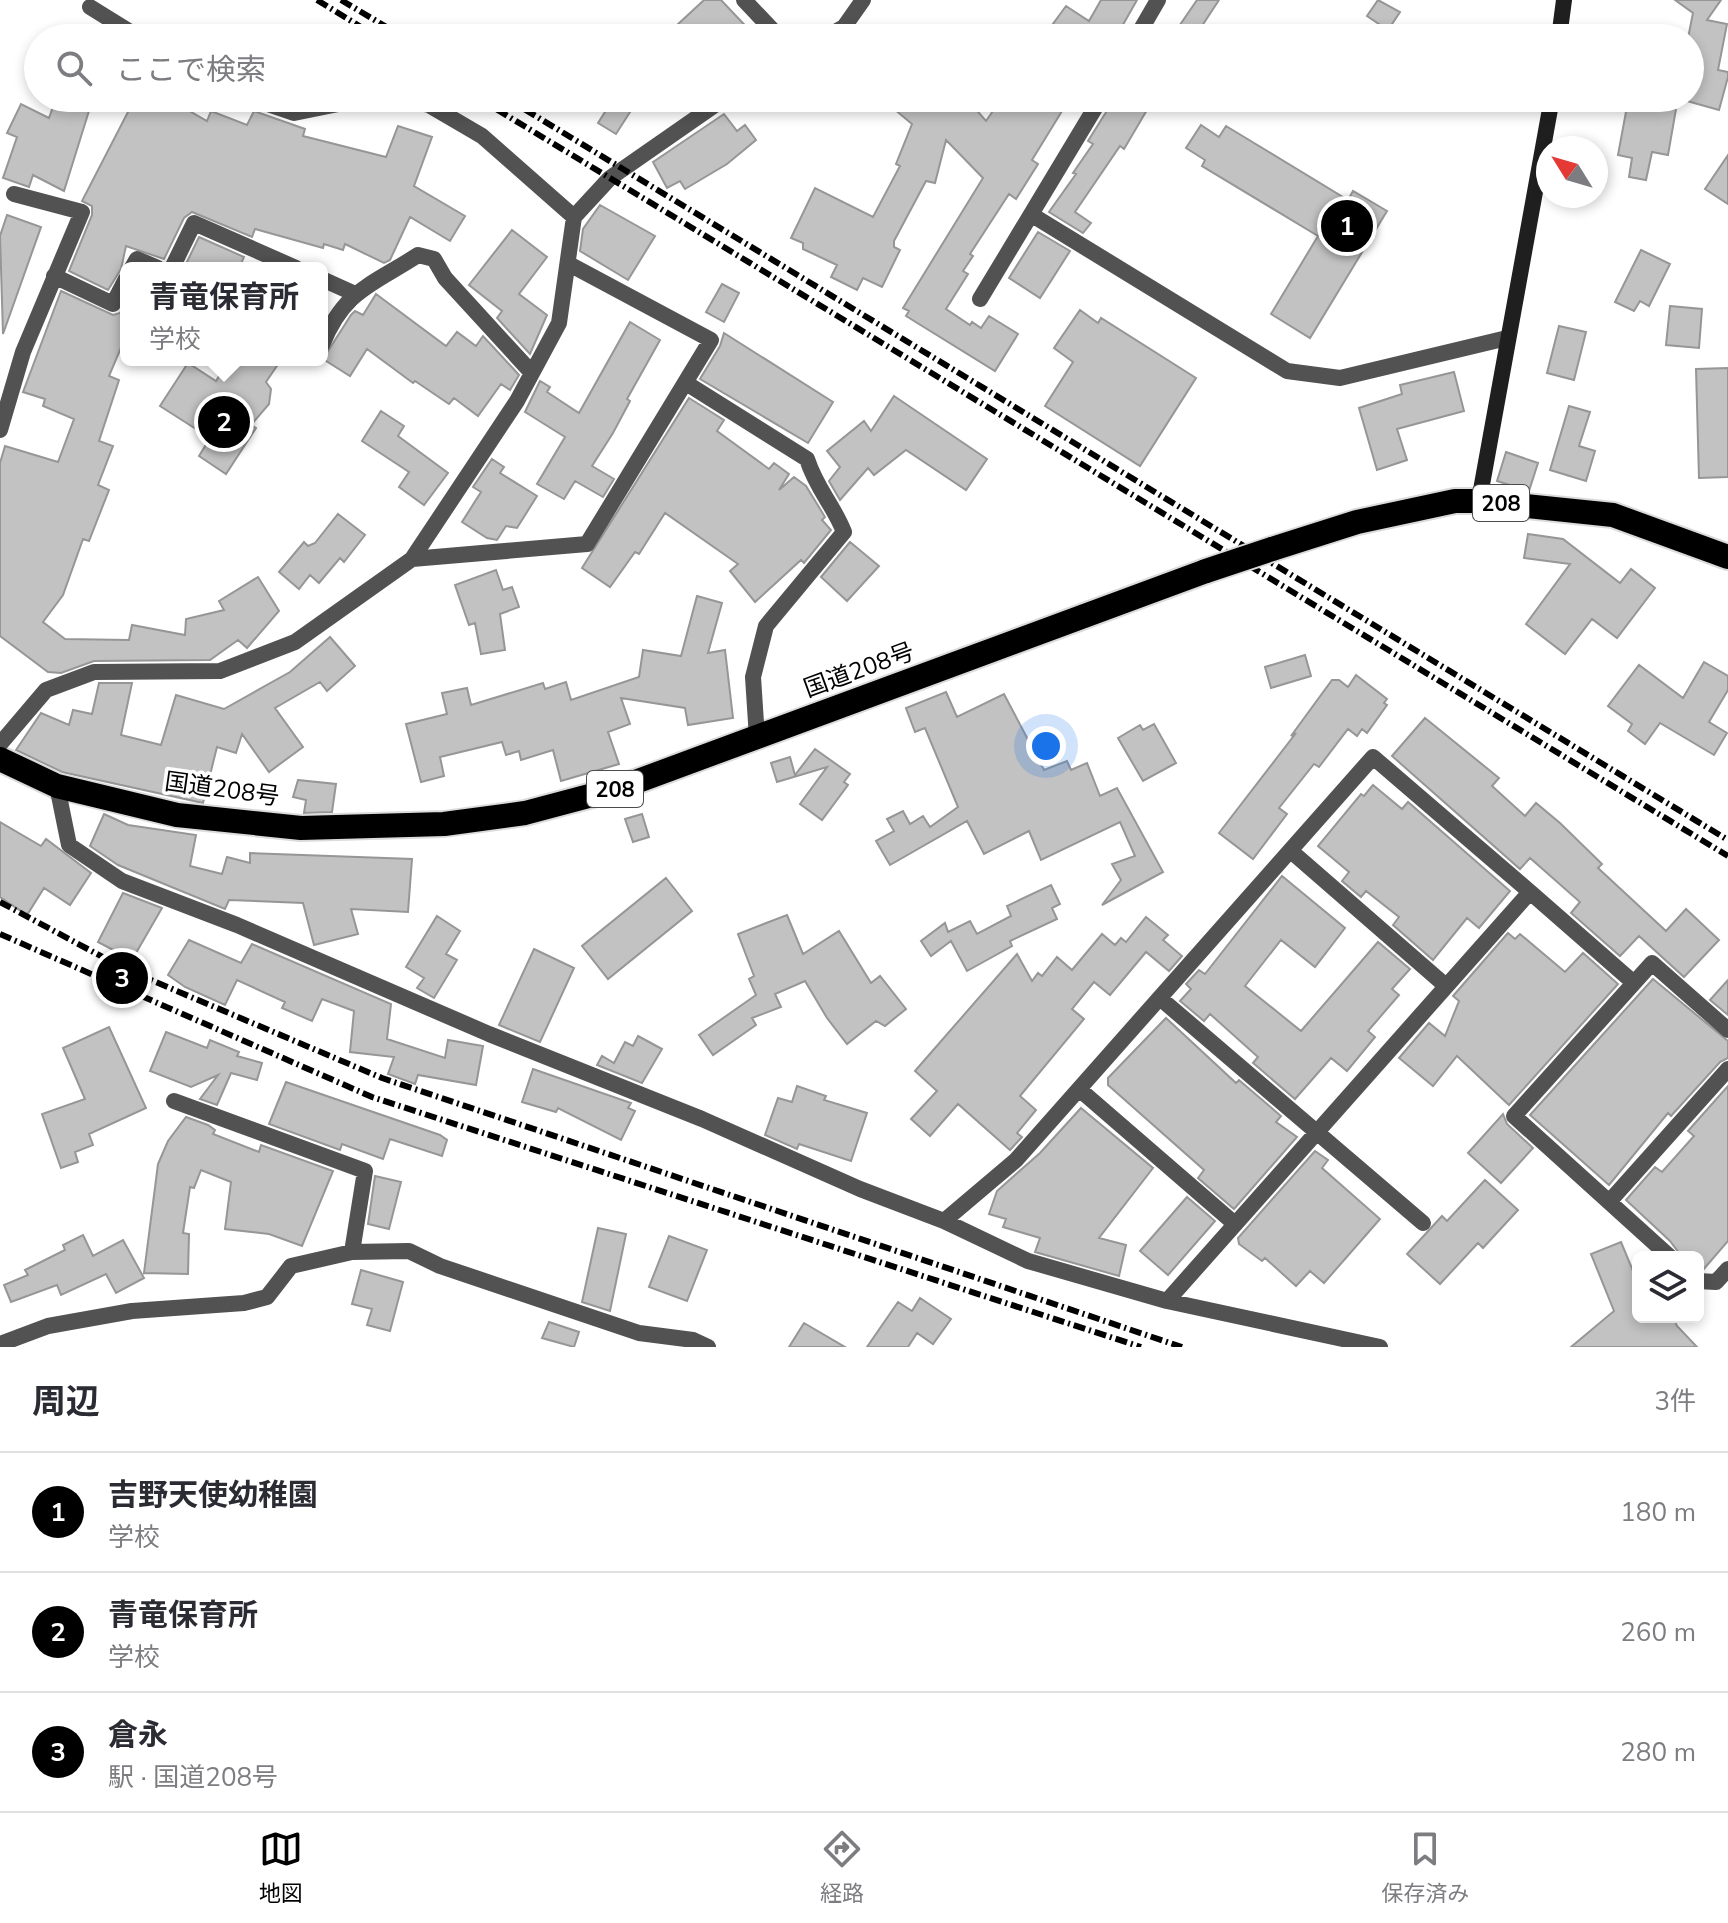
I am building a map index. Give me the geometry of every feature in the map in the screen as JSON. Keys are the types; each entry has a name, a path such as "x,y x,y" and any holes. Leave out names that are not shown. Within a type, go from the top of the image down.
{"highway":[{"name":"国道208号","path":"0,759 57,786 177,815 301,828 444,824 525,813 619,788 1206,571 1357,522 1455,501 1613,515 1728,557"}],"street":[{"path":"744,0 767,24"},
{"path":"846,24 863,0"},
{"path":"1144,24 1158,0"},
{"path":"1561,24 1564,0"},
{"path":"90,7 117,24"},
{"path":"441,112 482,136 574,217"},
{"path":"0,744 46,690 94,672 220,671 295,642 412,559 532,373 559,323 574,217 610,178 705,112"},
{"path":"980,299 1093,112"},
{"path":"1479,501 1549,112"},
{"path":"0,430 23,352 82,212 14,194"},
{"path":"1032,215 1287,371 1340,378 1507,338"},
{"path":"175,262 194,223 282,262"},
{"path":"328,330 353,293 418,255 434,259 445,278 532,373"},
{"path":"412,559 587,544 711,340 569,264"},
{"path":"54,276 113,304 120,291"},
{"path":"328,282 353,293"},
{"path":"686,383 807,459 816,488 835,511 844,532 766,626 753,677 757,738"},
{"path":"944,1221 1016,1160 1373,757 1634,983"},
{"path":"57,786 69,845 122,881 237,925 489,1034 944,1221 1028,1261 1167,1301 1380,1347"},
{"path":"1292,852 1446,986"},
{"path":"1167,1301 1530,892"},
{"path":"1663,1251 1514,1116 1652,963 1728,1030"},
{"path":"1161,999 1423,1223"},
{"path":"1609,1202 1728,1069"},
{"path":"1079,1089 1235,1224"},
{"path":"174,1101 365,1171 352,1252"},
{"path":"0,1344 62,1323 132,1311 244,1303 267,1297 291,1266 352,1252 409,1251 440,1266 639,1333 693,1340 708,1347"},
{"path":"1704,1281 1716,1282 1728,1269"}],"building":[{"path":"704,0 721,0 744,24 678,24"},
{"path":"1101,0 1137,0 1123,24 1053,24 1066,6 1089,21"},
{"path":"1197,0 1219,0 1203,24 1181,24"},
{"path":"1378,0 1400,12 1392,24 1379,24 1367,16"},
{"path":"1675,0 1721,0 1707,20 1727,24 1718,70 1728,72 1728,77 1719,110 1704,106 1704,24 1691,24 1693,13"},
{"path":"21,104 24,112 37,112 49,118 51,112 89,112 64,191 33,175 29,187 3,178 17,137 7,133"},
{"path":"128,112 191,112 207,121 214,112 247,125 254,112 257,112 305,129 303,136 386,157 398,126 432,137 414,186 465,216 450,241 410,217 390,260 384,263 345,244 343,250 324,244 323,248 255,229 252,237 192,212 184,218 164,259 126,246 120,271 108,290 69,271 92,215 92,206 82,201"},
{"path":"605,112 630,112 616,134 598,123"},
{"path":"898,112 978,112 986,121 992,112 1061,112 1032,160 1038,164 1016,199 1009,194 970,254 973,256 963,271 968,274 946,309 970,325 972,322 981,328 989,316 1018,334 995,371 906,316 909,311 903,308 983,178 946,140 935,183 926,181 894,241 894,247 900,250 882,287 863,278 857,290 831,277 837,265 803,249 803,243 791,238 815,188 873,217 900,166 896,164 912,124"},
{"path":"1106,112 1146,112 1124,149 1120,146 1075,212 1091,223 1083,233 1049,212 1093,144 1088,141"},
{"path":"1626,112 1675,112 1668,155 1652,152 1646,180 1629,177 1632,158 1618,155"},
{"path":"724,114 737,131 745,125 756,140 727,164 685,189 680,181 667,188 653,162"},
{"path":"1201,125 1219,137 1226,126 1348,200 1353,191 1387,211 1310,338 1271,314 1318,236 1202,166 1205,160 1186,148"},
{"path":"1728,155 1728,204 1705,189"},
{"path":"600,205 655,236 628,280 580,251 583,229"},
{"path":"7,215 41,227 3,334 0,236"},
{"path":"512,230 547,257 519,294 547,315 530,354 497,318 502,311 469,285"},
{"path":"1038,232 1070,251 1040,298 1009,278"},
{"path":"199,237 244,257 242,262 187,262"},
{"path":"1641,250 1670,264 1649,306 1640,301 1634,311 1615,302"},
{"path":"722,284 739,293 724,322 706,312"},
{"path":"61,291 113,315 120,313 120,350 109,376 119,380 99,441 113,446 98,485 109,490 89,541 83,539 63,595 43,622 65,639 129,640 132,625 185,635 186,619 224,610 219,601 258,577 279,611 247,648 238,640 210,660 94,661 61,673 48,672 0,636 0,463 5,446 58,462 74,419 43,406 45,399 23,392"},
{"path":"376,294 446,346 457,332 476,346 483,336 519,375 510,390 501,384 478,416 454,398 449,404 415,381 413,383 367,349 350,376 328,362 328,351 351,315 355,311 363,315"},
{"path":"1670,306 1702,309 1699,348 1666,345"},
{"path":"1080,310 1098,323 1101,318 1196,378 1140,466 1045,406 1073,362 1054,348"},
{"path":"630,322 660,340 627,399 630,401 613,433 592,466 614,479 603,497 575,481 564,499 537,484 565,437 525,412 540,381 550,387 547,392 579,413"},
{"path":"1559,326 1586,332 1574,380 1547,373"},
{"path":"724,333 833,402 808,443 700,379 720,346"},
{"path":"186,366 193,366 216,381 225,366 277,366 266,382 271,389 269,404 251,425 256,428 226,474 199,456 210,438 160,406"},
{"path":"1728,368 1728,477 1699,478 1696,369"},
{"path":"1454,372 1464,411 1397,429 1407,460 1377,470 1359,408 1402,394 1400,385"},
{"path":"894,396 987,459 966,490 906,450 874,475 868,468 840,500 829,481 840,467 827,451 864,421 871,431"},
{"path":"689,398 724,420 717,431 769,469 774,463 789,474 779,490 794,477 806,486 825,517 822,520 831,530 804,563 801,560 755,602 730,571 738,564 665,513 639,554 635,552 610,587 582,568"},
{"path":"1569,406 1590,412 1579,446 1595,451 1586,481 1550,470"},
{"path":"381,411 404,426 398,436 448,473 424,505 399,487 409,472 362,441"},
{"path":"1506,452 1538,463 1529,491 1497,481"},
{"path":"492,459 504,467 500,473 537,496 517,528 506,526 497,540 487,538 462,522 481,492 473,487"},
{"path":"338,514 365,535 344,562 340,558 319,583 310,575 299,589 279,572 304,542 308,546 315,543"},
{"path":"1528,534 1563,539 1620,583 1631,569 1655,588 1617,638 1592,619 1565,654 1526,624 1570,564 1524,558"},
{"path":"850,542 879,566 847,601 821,577"},
{"path":"496,570 503,590 512,587 519,607 500,614 505,650 481,654 475,623 469,625 455,585"},
{"path":"697,596 722,603 708,653 725,650 733,718 688,725 685,708 621,698 630,724 608,732 619,764 561,781 553,750 521,760 519,751 506,755 502,742 440,757 444,776 421,782 406,724 447,714 442,693 467,688 471,705 543,683 545,689 566,682 571,700 639,677 643,650 681,656"},
{"path":"330,637 355,666 327,691 320,682 275,708 303,747 269,772 242,734 236,753 217,747 203,803 62,772 16,750 41,713 69,725 73,710 92,714 99,683 132,683 121,735 161,745 176,695 224,709 290,672"},
{"path":"1305,655 1311,676 1271,688 1265,667"},
{"path":"1704,662 1728,676 1728,690 1709,722 1727,733 1714,755 1660,723 1645,744 1628,731 1632,724 1608,706 1639,665 1683,698"},
{"path":"1356,675 1387,699 1384,703 1387,705 1367,733 1362,729 1357,736 1348,729 1319,767 1314,764 1279,808 1287,814 1253,859 1219,833 1296,733 1291,736 1332,680 1339,680 1348,687"},
{"path":"946,692 957,717 1004,694 1044,770 1067,761 1071,770 1087,763 1100,796 1117,788 1163,872 1102,905 1121,880 1112,864 1135,856 1120,822 1041,860 1029,831 984,854 967,821 890,865 876,841 894,831 887,819 903,811 910,824 923,816 930,827 958,807 925,728 915,732 906,708"},
{"path":"1425,718 1499,778 1492,786 1525,816 1536,803 1560,823 1602,864 1598,868 1666,931 1686,909 1719,940 1684,977 1639,936 1620,956 1571,913 1580,902 1530,858 1520,869 1392,756"},
{"path":"1154,724 1176,763 1143,781 1118,738 1140,725 1143,730"},
{"path":"815,749 850,774 844,782 848,785 822,820 800,804 827,767 777,782 771,763 790,757 795,775"},
{"path":"298,780 336,784 332,812 304,813 306,800 293,797"},
{"path":"1373,785 1402,809 1408,802 1510,891 1479,928 1467,918 1433,960 1393,925 1399,917 1366,891 1361,897 1342,881 1349,872 1318,846 1361,794 1364,796"},
{"path":"104,814 128,825 196,835 190,866 222,874 227,857 250,863 250,853 412,859 408,912 351,909 358,934 314,945 303,903 229,900 225,909 118,865 90,846"},
{"path":"642,814 649,837 633,842 625,819"},
{"path":"0,822 41,846 46,839 91,873 70,905 44,888 27,915 0,897"},
{"path":"1282,876 1345,928 1315,967 1281,940 1245,986 1301,1031 1378,942 1410,969 1392,989 1399,995 1368,1031 1375,1037 1347,1071 1331,1058 1295,1099 1253,1063 1258,1057 1210,1014 1204,1021 1180,1001 1191,989 1186,984 1199,970 1205,974"},
{"path":"666,878 692,911 608,979 582,946"},
{"path":"1051,885 1060,904 1052,908 1057,919 1010,941 1012,946 967,971 951,941 931,956 921,941 945,923 948,932 970,921 977,934 1011,916 1007,906"},
{"path":"123,893 162,908 132,960 98,942"},
{"path":"787,915 803,954 839,931 871,983 880,976 906,1009 885,1026 876,1021 847,1044 805,981 775,994 781,1007 752,1018 756,1025 713,1055 699,1035 756,995 749,979 754,976 738,934"},
{"path":"437,916 460,931 446,954 457,960 434,998 417,988 424,978 406,967"},
{"path":"1146,917 1168,935 1163,940 1182,956 1169,971 1146,952 1110,995 1094,982 1072,1009 1084,1019 1020,1096 1036,1110 1017,1133 1022,1137 1010,1150 958,1104 930,1136 911,1119 937,1091 915,1071 1017,954 1032,981 1038,973 1042,976 1057,957 1072,970 1102,934 1115,945 1121,938 1126,942"},
{"path":"1508,933 1515,939 1520,934 1565,972 1583,953 1618,984 1509,1105 1457,1056 1433,1086 1399,1058 1429,1023 1445,1036 1459,1001 1453,996"},
{"path":"189,940 241,963 252,944 391,1004 387,1039 445,1058 448,1040 483,1046 476,1085 418,1075 415,1084 388,1074 394,1057 350,1052 354,1011 322,999 312,1021 282,1008 285,1002 237,980 225,1005 185,987 168,975"},
{"path":"534,949 574,968 540,1042 499,1025"},
{"path":"1653,979 1728,1041 1728,1058 1720,1062 1671,1116 1668,1113 1609,1185 1530,1115"},
{"path":"1728,980 1728,1015 1710,1000"},
{"path":"1166,1018 1236,1083 1239,1080 1281,1116 1276,1122 1297,1137 1234,1209 1198,1178 1204,1170 1108,1085 1108,1078"},
{"path":"109,1027 146,1108 89,1134 93,1145 75,1152 78,1162 61,1168 42,1114 85,1099 63,1048"},
{"path":"166,1032 207,1048 210,1040 239,1052 237,1056 262,1063 257,1080 231,1073 217,1105 200,1099 218,1075 191,1087 150,1071"},
{"path":"638,1036 662,1049 642,1083 597,1065 602,1056 614,1063 625,1042 633,1046"},
{"path":"533,1069 631,1103 628,1108 635,1111 621,1140 558,1108 556,1112 522,1102"},
{"path":"286,1082 440,1135 447,1140 442,1156 390,1139 383,1159 342,1144 340,1150 269,1124"},
{"path":"797,1086 826,1096 824,1100 867,1113 851,1161 799,1144 797,1149 765,1135 778,1098 792,1102"},
{"path":"1728,1086 1728,1241 1704,1269 1704,1251 1678,1251 1626,1200 1655,1167 1662,1172 1694,1136 1688,1131"},
{"path":"1081,1108 1153,1168 1099,1238 1126,1245 1119,1276 1035,1252 1040,1238 1003,1227 1006,1219 989,1214 997,1191 1040,1153"},
{"path":"1503,1114 1507,1124 1533,1148 1501,1183 1468,1153"},
{"path":"186,1117 208,1125 215,1130 213,1134 259,1152 261,1145 333,1171 302,1246 269,1234 225,1229 231,1182 201,1170 194,1188 190,1187 183,1233 189,1234 188,1274 144,1273 158,1164 168,1141"},
{"path":"1315,1151 1328,1160 1322,1168 1380,1219 1324,1283 1310,1271 1296,1286 1265,1258 1262,1261 1239,1244 1238,1238"},
{"path":"375,1176 401,1182 389,1229 368,1224"},
{"path":"1485,1180 1518,1210 1483,1248 1478,1243 1440,1284 1407,1254 1442,1216 1447,1221"},
{"path":"1187,1197 1215,1221 1168,1275 1140,1251"},
{"path":"598,1228 626,1234 610,1311 582,1302"},
{"path":"83,1235 93,1256 123,1240 144,1278 116,1293 106,1274 61,1295 57,1285 11,1302 4,1285 28,1275 25,1270 65,1250 63,1245"},
{"path":"669,1236 707,1250 687,1301 649,1287"},
{"path":"1621,1242 1632,1269 1632,1323 1676,1323 1697,1347 1571,1347 1614,1311 1591,1254"},
{"path":"361,1270 403,1282 390,1331 367,1325 372,1309 352,1304"},
{"path":"920,1298 951,1319 933,1344 917,1333 908,1347 867,1347 898,1302 912,1311"},
{"path":"549,1322 579,1332 574,1347 542,1338"},
{"path":"804,1323 845,1347 789,1347"}],"railway":[{"path":"317,0 356,24"},
{"path":"341,0 381,24"},
{"path":"501,112 1728,856"},
{"path":"529,112 1728,840"},
{"path":"0,902 125,969 382,1078 1182,1347"},
{"path":"0,934 372,1097 1141,1347"}],"place":[{"name":"吉野天使幼稚園","path":"1347,226"},
{"name":"青竜保育所","path":"224,422"},
{"name":"倉永","path":"122,978"}]}
